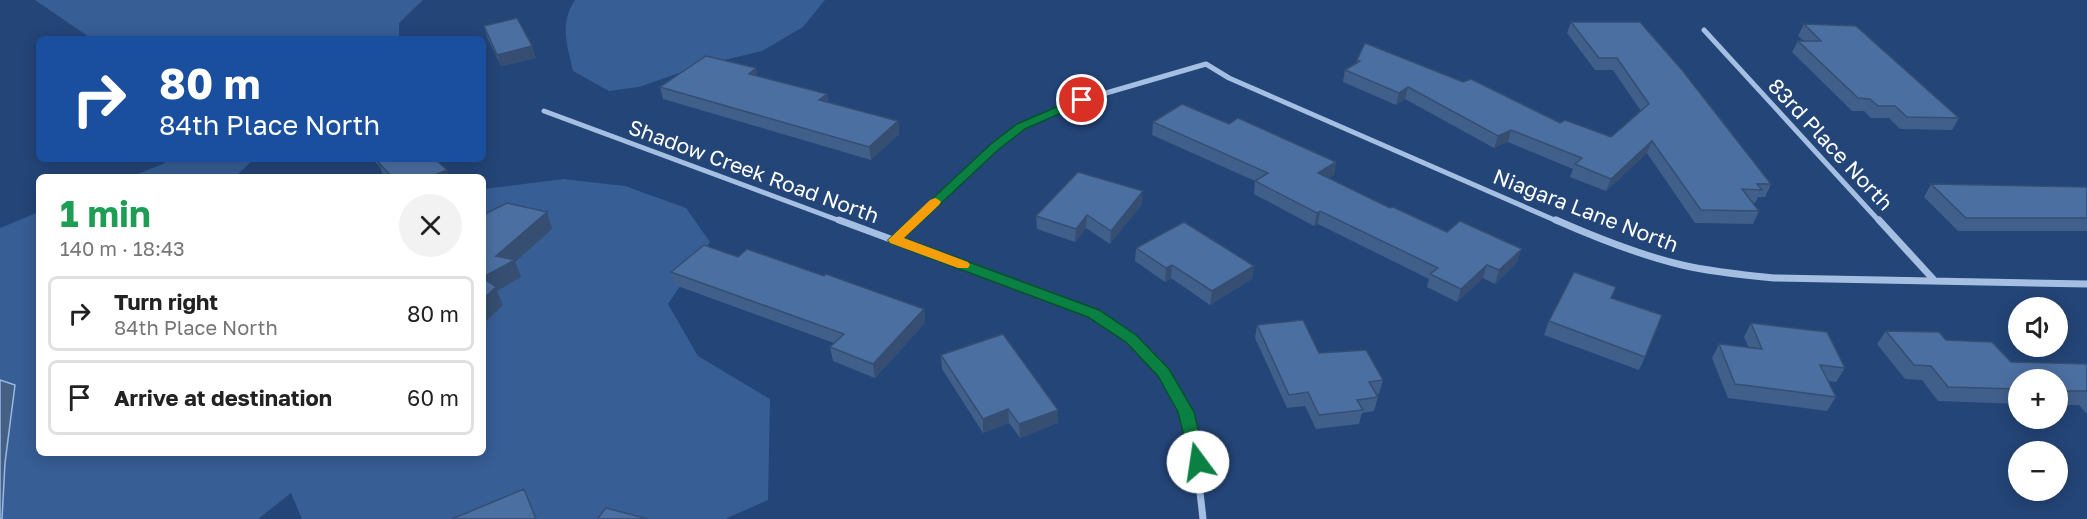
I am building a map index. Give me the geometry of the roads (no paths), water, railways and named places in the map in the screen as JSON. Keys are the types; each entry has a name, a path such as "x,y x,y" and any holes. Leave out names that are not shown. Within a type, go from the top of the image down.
{"street":[{"name":"83rd Place North","path":"1704,30 1934,280"},
{"name":"Niagara Lane North","path":"895,240 995,146 1021,126 1082,100 1206,64 1238,82 1579,230 1628,249 1680,265 1774,278 2087,284"},
{"name":"Shadow Creek Road North","path":"544,111 1094,314 1131,339 1163,373 1186,412 1198,462 1203,519"}]}
